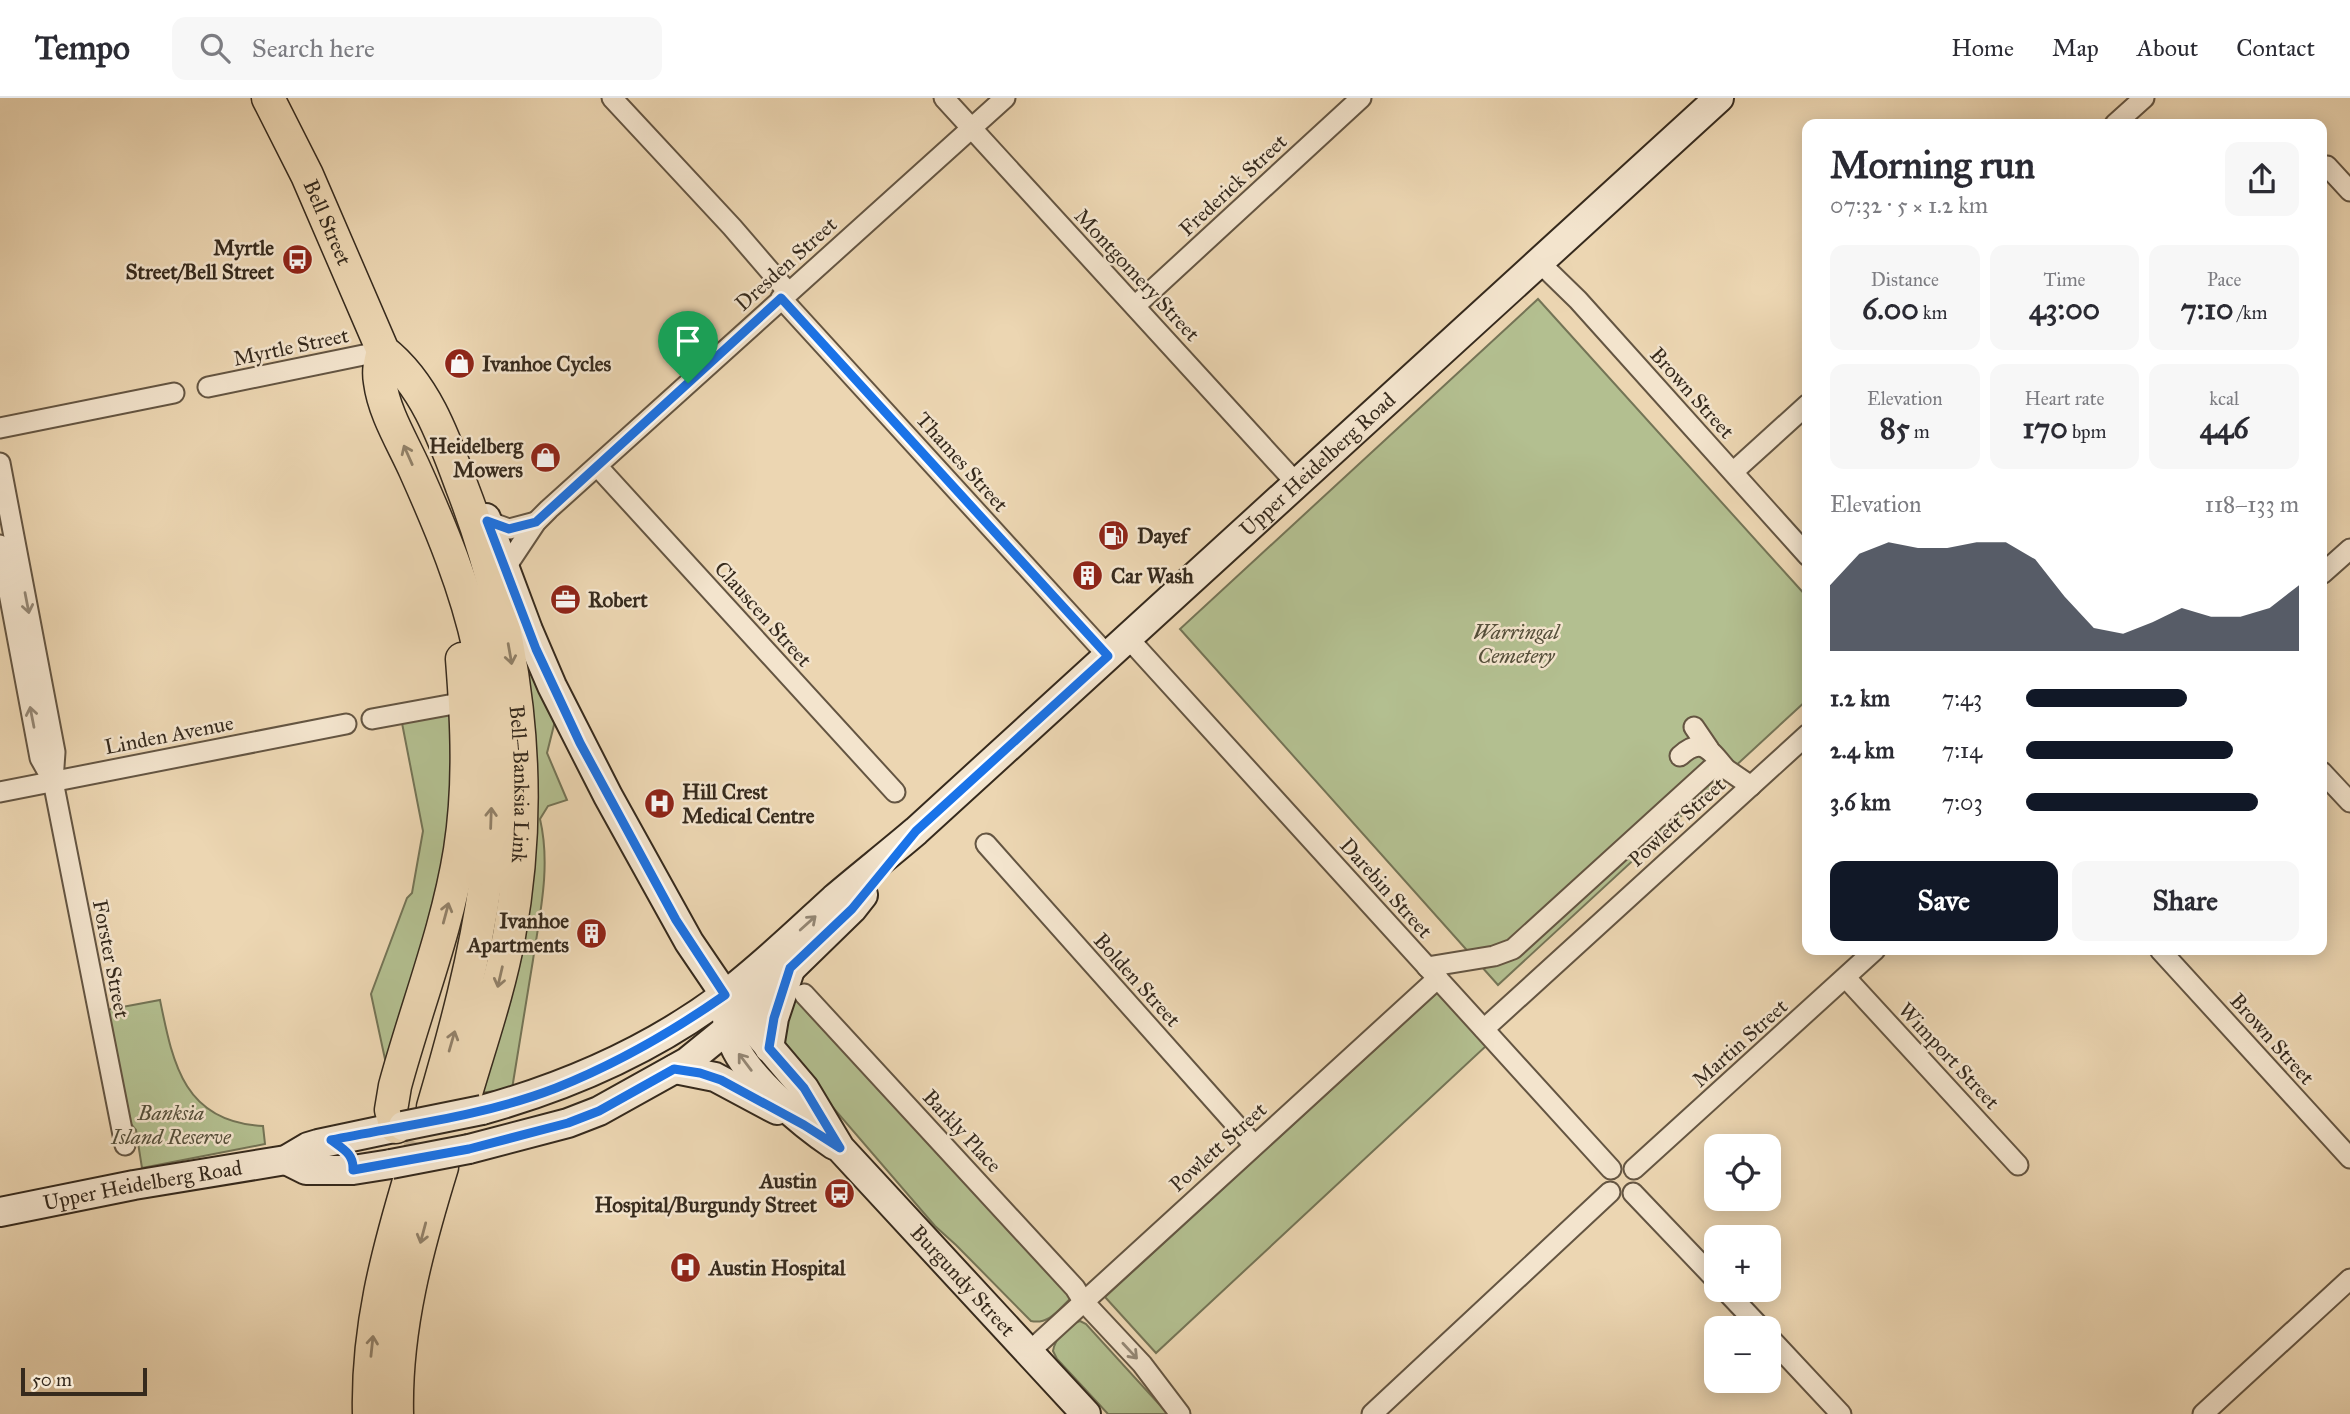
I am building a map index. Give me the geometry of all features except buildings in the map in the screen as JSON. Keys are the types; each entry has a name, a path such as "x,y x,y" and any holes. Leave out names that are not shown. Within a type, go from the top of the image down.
{"highway":[{"name":"Bell Street","path":"272,100 383,351 417,386 457,471"},
{"name":"Bell Street","path":"383,351 379,367 383,397 444,540"},
{"name":"Bell–Banksia Link","path":"457,471 480,538 506,633 520,738 521,787 516,875 509,934 473,1105"},
{"name":"Bell–Banksia Link","path":"433,1107 464,998 485,895 493,776 480,652 465,596 444,540"},
{"path":"400,1129 391,1114 395,1086 448,906 460,851 467,771 461,657 444,570 444,540"},
{"path":"369,1414 369,1372 380,1285 419,1165"},
{"path":"397,1414 398,1361 405,1303 419,1244 419,1165"}],"main road":[{"name":"Upper Heidelberg Road","path":"286,1160 306,1170 419,1165 583,1117 637,1091 707,1047 758,968 916,831 1719,98"},
{"name":"Bell Street","path":"457,471 487,521 552,686 608,796 689,942 730,1009"},
{"name":"Upper Heidelberg Road","path":"0,1212 134,1185 286,1160 309,1147 331,1140 400,1129 473,1105 555,1088 606,1066 658,1038 730,1009 790,968 852,909 916,831"},
{"path":"689,942 730,965 758,968"},
{"path":"769,1048 774,1018 790,968"},
{"name":"Burgundy Street","path":"730,1009 804,1088 840,1148 1086,1414"},
{"name":"Burgundy Street","path":"730,1009 734,1046 744,1062 804,1125 840,1148"},
{"path":"674,1069 715,1077 804,1125"},
{"path":"400,1129 419,1165"},
{"path":"331,1140 351,1156 353,1170"}],"street":[{"name":"Thames Street","path":"612,98 732,227 785,295 1118,647"},
{"name":"Montgomery Street","path":"944,98 1297,484"},
{"name":"Dresden Street","path":"506,567 536,522 1005,98"},
{"name":"Frederick Street","path":"1135,306 1361,98"},
{"path":"2121,119 2144,98"},
{"path":"2328,166 2350,191"},
{"name":"Brown Street","path":"1539,262 1578,300 1802,549"},
{"name":"Myrtle Street","path":"208,387 383,351"},
{"path":"0,428 174,394"},
{"path":"1733,472 1802,409"},
{"name":"Forster Street","path":"0,464 55,752 53,781 125,1145"},
{"name":"Clauscen Street","path":"598,467 895,792"},
{"path":"487,521 509,529 536,522"},
{"name":"Forster Street","path":"0,545 40,758 53,781"},
{"path":"2327,570 2350,549"},
{"name":"Darebin Street","path":"1118,647 1432,972 1611,1169"},
{"path":"372,719 465,702"},
{"name":"Linden Avenue","path":"0,792 346,724"},
{"path":"1694,727 1726,768 1751,786"},
{"name":"Powlett Street","path":"1484,1029 1802,739"},
{"path":"1680,756 1691,746 1700,745 1709,749"},
{"path":"1432,972 1513,949 1711,769 1726,768"},
{"path":"2327,777 2350,802"},
{"name":"Bolden Street","path":"986,844 1254,1145"},
{"name":"Martin Street","path":"1634,1169 1870,955"},
{"name":"Brown Street","path":"2165,955 2350,1158"},
{"name":"Powlett Street","path":"1030,1351 1254,1145 1432,972"},
{"name":"Wimport Street","path":"1846,978 2018,1165"},
{"name":"Barkly Place","path":"804,994 1075,1288 1083,1301"},
{"path":"1620,1164 1630,1166 1637,1173 1639,1184 1630,1197 1619,1198 1610,1192 1605,1183 1607,1172 1611,1169 1620,1164"},
{"path":"1371,1414 1610,1192"},
{"path":"1633,1193 1704,1267"},
{"path":"2203,1414 2350,1279"},
{"path":"1083,1301 1142,1364 1180,1414"},
{"path":"1736,1302 1750,1316"},
{"path":"1781,1350 1841,1414"}],"green space":[{"name":"Warringal Cemetery","path":"1538,299 1802,591 1802,705 1498,985 1180,629"},
{"path":"533,673 555,721 547,753 567,800 548,806 540,819 545,854 543,889 512,1089 479,1093 526,676"},
{"path":"448,715 453,717 460,799 388,1073 371,994 407,898 412,893 423,831 402,723"},
{"path":"797,979 1070,1289 1071,1298 1053,1315 1043,1321 1031,1321 935,1226 786,1053 781,1045"},
{"path":"1438,992 1486,1046 1156,1353 1105,1297"},
{"name":"Banksia Island Reserve","path":"160,1000 170,1046 187,1086 199,1101 215,1114 236,1122 263,1126 265,1144 142,1168 136,1130 130,1123 106,1010"},
{"path":"1080,1321 1086,1324 1168,1414 1108,1414 1057,1359 1053,1351 1056,1341 1063,1333"}],"tunnel":[{"path":"411,1174 433,1107"}],"place":[{"name":"Myrtle Street/Bell Street","path":"297,260"},
{"name":"Ivanhoe Cycles","path":"459,364"},
{"name":"Heidelberg Mowers","path":"546,458"},
{"name":"Dayef","path":"1114,536"},
{"name":"Car Wash","path":"1088,576"},
{"name":"Robert","path":"565,600"},
{"name":"Hill Crest Medical Centre","path":"659,804"},
{"name":"Ivanhoe Apartments","path":"592,933"},
{"name":"Austin Hospital/Burgundy Street","path":"840,1193"},
{"name":"Austin Hospital","path":"686,1268"}],"route":[{"path":"781,298 1108,656 916,831 852,909 790,968 774,1018 769,1048 804,1088 840,1148 804,1125 721,1080 710,1075 674,1069 599,1111 568,1123 469,1149 353,1170 351,1156 331,1140 482,1110 555,1088 630,1054 725,995 676,920 580,743 528,630 498,544 487,521 509,529 536,522 688,383 781,298"}]}
